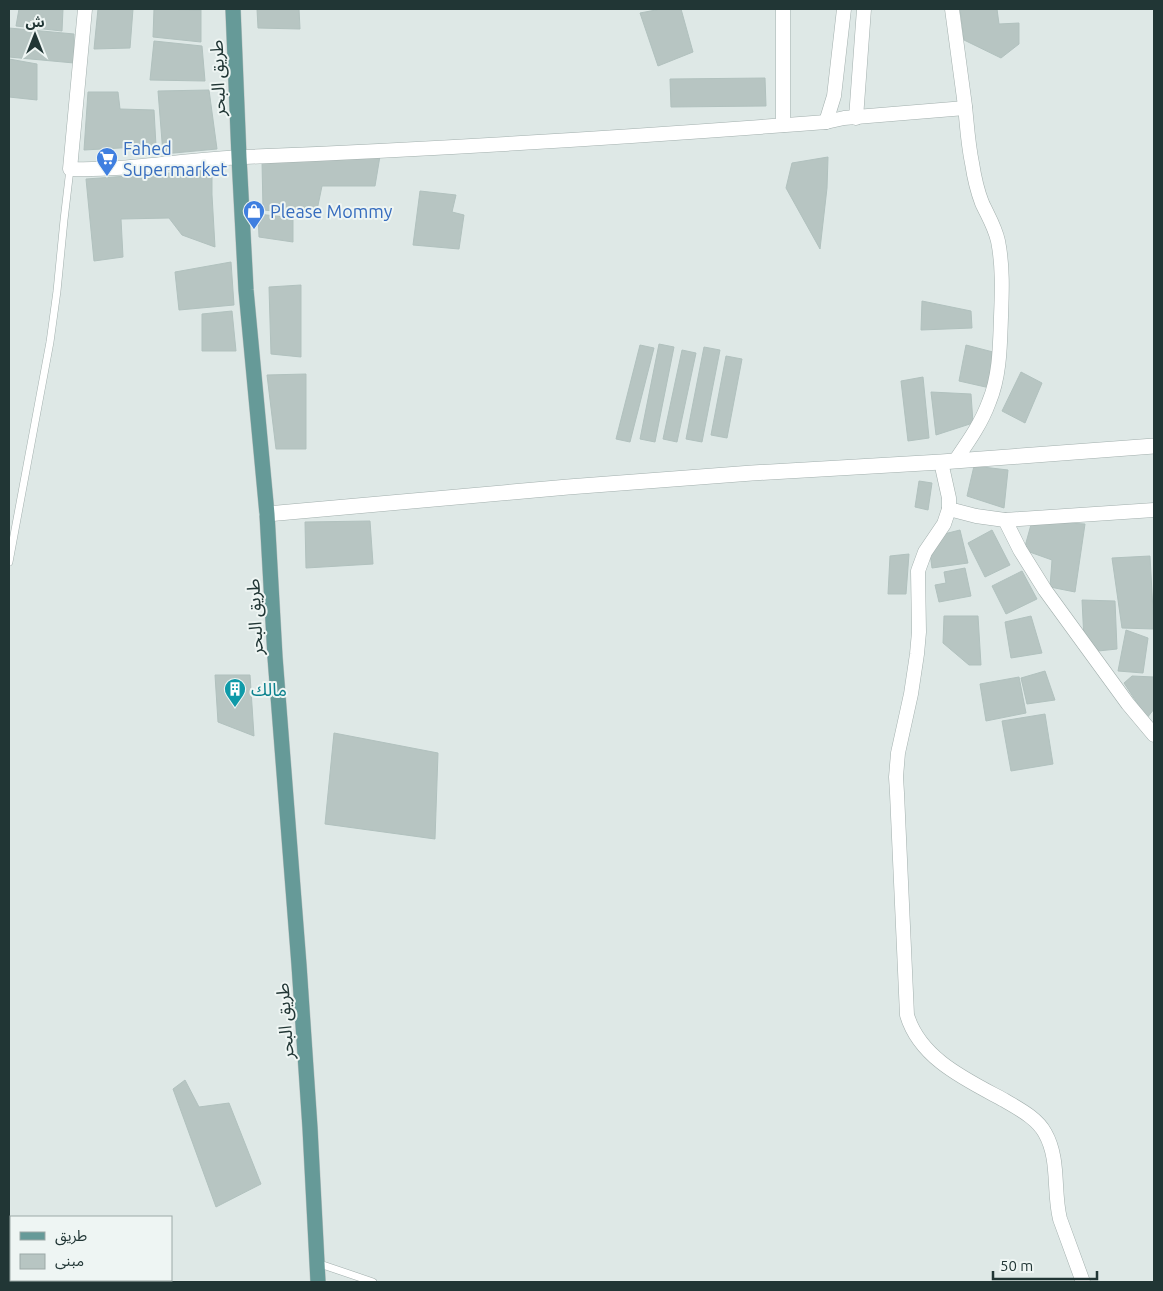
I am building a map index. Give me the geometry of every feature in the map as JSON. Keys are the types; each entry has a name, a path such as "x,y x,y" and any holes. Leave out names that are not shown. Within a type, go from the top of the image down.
{"main road":[{"name":"طريق البحر","path":"233,9 248,319 267,514 275,658 310,1128 318,1282"}],"street":[{"path":"85,9 70,169 98,170 239,157 612,138 826,122 965,108"},
{"path":"783,9 783,125"},
{"path":"826,122 834,96 844,9"},
{"path":"856,118 864,9"},
{"path":"952,9 966,128 976,182 982,202 995,230 1001,259 1001,340 996,381 990,401 977,428 948,462 949,509 944,524 926,552 918,571 919,632 917,654 897,763 896,793 907,1015 914,1032 936,1057 970,1082 1028,1115 1046,1134 1053,1156 1058,1214 1083,1282"},
{"path":"267,514 762,472 948,462 1154,446"},
{"path":"949,509 976,516 1005,520 1154,510"},
{"path":"1005,520 1020,550 1045,590 1128,704 1154,735"}],"lane":[{"path":"9,562 50,342 70,169"},
{"path":"317,1263 373,1282"}],"building":[{"path":"19,9 63,9 62,31 16,26"},
{"path":"98,9 133,9 130,48 94,49"},
{"path":"154,9 201,10 201,42 153,37"},
{"path":"257,9 299,9 300,29 258,28"},
{"path":"661,9 681,9 693,52 658,66 640,13"},
{"path":"960,9 997,9 999,24 1019,23 1019,44 1001,58 964,40"},
{"path":"9,28 74,34 74,63 9,57"},
{"path":"154,41 202,46 205,81 150,80"},
{"path":"9,59 37,64 37,100 9,97"},
{"path":"765,78 766,106 671,107 670,79"},
{"path":"209,90 217,149 163,154 158,91"},
{"path":"88,92 118,92 120,109 154,110 156,146 84,150"},
{"path":"380,156 375,186 322,186 316,215 263,210 262,161"},
{"path":"828,157 827,188 820,249 786,188 792,163"},
{"path":"212,170 215,247 182,235 169,218 121,219 123,257 94,261 86,179"},
{"path":"420,191 456,195 452,212 464,215 459,249 413,245"},
{"path":"258,214 293,218 293,242 259,237"},
{"path":"231,262 234,305 179,310 175,272"},
{"path":"301,285 301,357 271,354 269,287"},
{"path":"922,301 971,311 972,328 921,330"},
{"path":"232,311 236,351 202,351 202,314"},
{"path":"659,344 674,347 655,442 640,439"},
{"path":"640,345 654,348 630,442 616,439"},
{"path":"966,345 993,352 990,388 959,381"},
{"path":"704,347 720,350 702,442 686,439"},
{"path":"682,350 696,353 677,442 663,439"},
{"path":"726,356 742,359 727,438 711,435"},
{"path":"1021,372 1042,383 1025,423 1002,411"},
{"path":"306,374 306,449 276,449 267,375"},
{"path":"923,377 929,438 908,441 901,381"},
{"path":"931,392 971,394 973,423 936,435"},
{"path":"974,466 1008,470 1004,508 967,496"},
{"path":"919,481 932,483 928,510 915,507"},
{"path":"370,521 373,564 306,568 305,522"},
{"path":"1032,521 1085,524 1075,592 1050,587 1052,560 1024,550"},
{"path":"960,530 968,563 932,568 930,553 944,534"},
{"path":"992,530 1010,565 985,577 968,543"},
{"path":"909,554 906,594 888,594 890,556"},
{"path":"1150,556 1154,629 1122,628 1112,558"},
{"path":"965,568 971,596 939,602 935,585 946,583 944,572"},
{"path":"1022,571 1037,599 1006,614 992,586"},
{"path":"1082,600 1115,601 1117,649 1098,651 1084,640"},
{"path":"944,616 978,616 981,665 969,665 943,643"},
{"path":"1031,616 1042,653 1011,658 1005,622"},
{"path":"1126,630 1148,638 1143,673 1118,671"},
{"path":"1045,671 1055,700 1027,704 1021,678"},
{"name":"مالك","path":"215,675 250,675 254,736 218,722"},
{"path":"1132,676 1154,677 1154,709 1147,718 1124,683"},
{"path":"1019,677 1026,713 986,721 980,684"},
{"path":"1045,714 1053,764 1011,771 1002,721"},
{"path":"334,733 438,753 435,839 325,824"},
{"path":"185,1080 199,1107 229,1103 261,1184 216,1207 173,1089"}],"place":[{"name":"Fahed Supermarket","path":"107,177"},
{"name":"Please Mommy","path":"254,230"},
{"name":"مالك","path":"235,708"}]}
